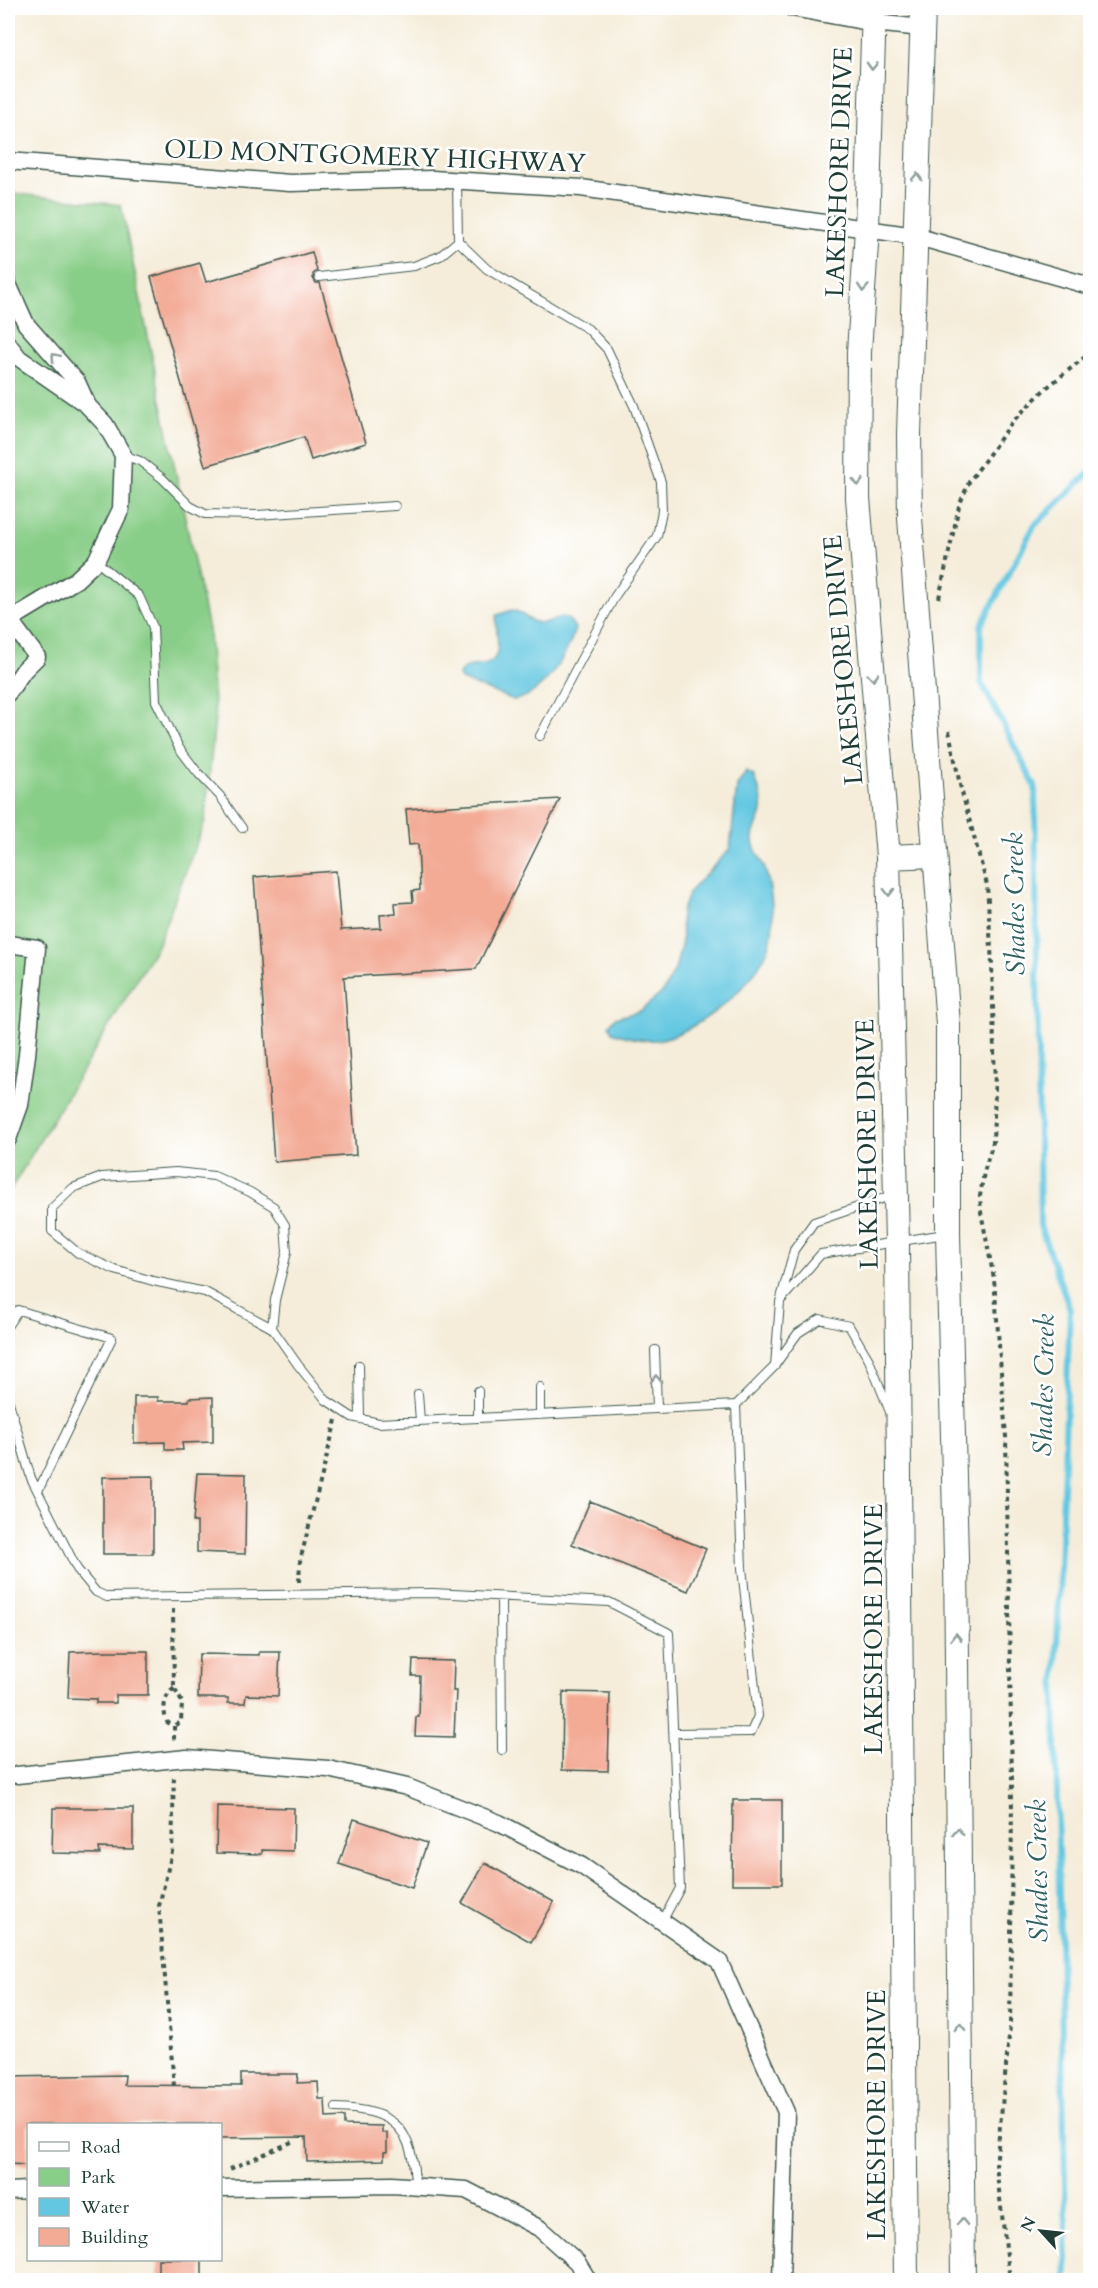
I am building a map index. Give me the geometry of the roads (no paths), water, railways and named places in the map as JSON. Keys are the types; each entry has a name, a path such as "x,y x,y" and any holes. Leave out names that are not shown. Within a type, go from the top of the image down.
{"main road":[{"name":"LAKESHORE DRIVE","path":"874,15 867,229 859,352 858,498 888,857 897,1193 906,2280"},
{"path":"922,18 909,434 910,518 948,1025 948,1234 956,1558 963,2280"},
{"path":"888,857 935,855"}],"street":[{"path":"792,8 922,18"},
{"name":"OLD MONTGOMERY HIGHWAY","path":"8,161 290,183 432,179 581,188 915,236 1090,286"},
{"path":"8,284 26,324 77,382 87,405"},
{"path":"8,344 19,358 87,405 105,424 123,455 121,509 96,561 76,580 8,620 37,657 24,670 8,693"},
{"path":"8,944 37,948 20,1105 8,1139"},
{"path":"17,1775 187,1758 328,1769 407,1787 499,1823 582,1866 719,1961 786,2112 781,2280"},
{"path":"222,2188 392,2185 466,2190 539,2228 577,2262 588,2280"},
{"path":"8,2191 27,2190"}],"lane":[{"path":"457,181 458,241 487,269 588,329 607,349 634,406 661,482 662,511 657,536 615,596 540,736"},
{"path":"319,277 414,266 440,256 458,241"},
{"path":"123,455 140,461 162,478 190,506 206,514 257,515 395,506"},
{"path":"96,561 139,596 153,627 156,701 179,748 220,796 242,828"},
{"path":"272,1328 275,1300 287,1252 285,1225 274,1207 250,1192 214,1176 176,1173 102,1177 73,1188 52,1208 52,1231 78,1253 116,1270 205,1292 272,1328 326,1400 352,1417 379,1423 736,1405 775,1366 798,1333 820,1319 849,1326 869,1360 900,1438"},
{"path":"775,1366 780,1302 794,1250 814,1222 897,1193"},
{"path":"780,1302 821,1254 948,1234"},
{"path":"8,1325 18,1310 112,1338 38,1491"},
{"path":"655,1350 657,1409"},
{"path":"359,1365 360,1419"},
{"path":"540,1387 540,1415"},
{"path":"478,1391 478,1418"},
{"path":"418,1394 420,1421"},
{"path":"8,1400 32,1478 77,1569 96,1592 107,1597 433,1593 609,1602 669,1633 680,1888 662,1922"},
{"path":"674,1733 751,1732 758,1716 742,1569 736,1405"},
{"path":"501,1597 502,1750"},
{"path":"336,2108 379,2115 391,2120 401,2128 409,2143 413,2158 415,2187"}],"water":[{"path":"512,610 538,623 563,617 575,628 561,661 553,672 535,691 514,700 461,680 459,675 466,668 483,665 495,658 498,644 497,615"},
{"path":"746,772 754,776 762,802 761,815 753,841 764,866 771,900 772,934 768,950 758,968 728,1001 691,1027 673,1036 656,1040 634,1038 612,1032 609,1025 615,1018 640,1011 663,992 675,970 682,942 681,913 689,892 730,849 737,786"}],"waterway":[{"name":"Shades Creek","path":"1067,2280 1055,1698 1070,1309 1040,1226 1035,786 981,682 981,626 1034,526 1090,472"}]}
